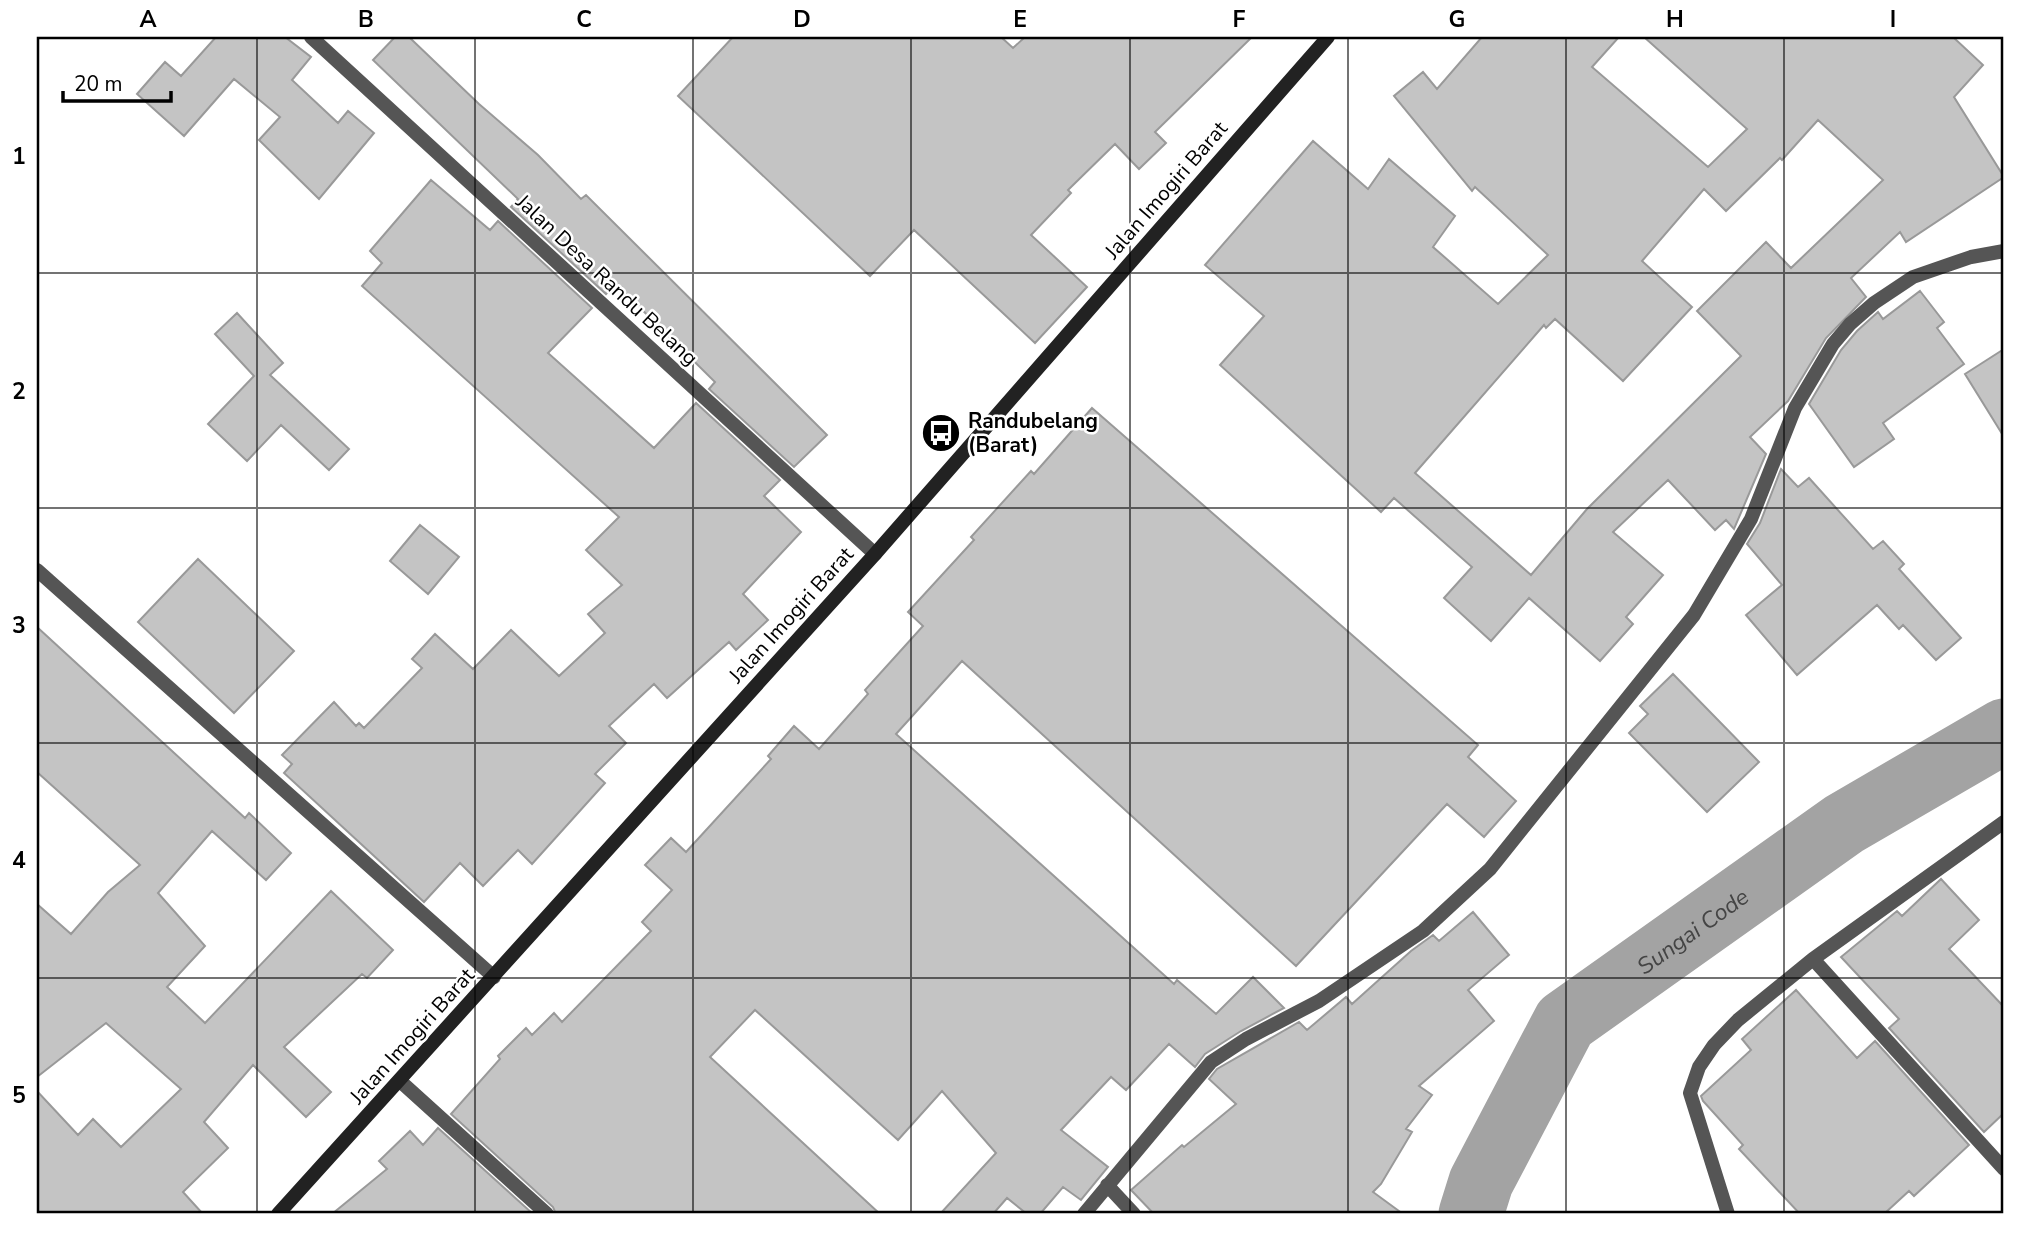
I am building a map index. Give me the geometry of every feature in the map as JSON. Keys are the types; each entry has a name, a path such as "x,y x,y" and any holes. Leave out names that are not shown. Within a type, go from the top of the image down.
{"main road":[{"name":"Jalan Imogiri Barat","path":"278,1214 875,554 1328,37"}],"street":[{"name":"Jalan Desa Randu Belang","path":"312,37 875,554"},
{"path":"1084,1214 1120,1199 1211,1062 1245,1039 1319,1001 1423,931 1490,869 1694,615 1751,519 1795,408 1833,344 1850,324 1913,277 1971,257 2004,251"},
{"path":"37,570 494,977"},
{"path":"1736,1214 1726,1208 1690,1093 1693,1082 1714,1045 1738,1020 1813,959 2002,827"},
{"path":"1813,959 2004,1169"},
{"path":"400,1081 547,1214"}],"building":[{"path":"216,37 285,37 311,57 292,80 338,123 348,111 374,133 319,199 259,140 280,117 234,79 184,136 137,94 165,62 181,76"},
{"path":"395,37 409,37 479,104 538,155 581,199 586,195 827,435 794,467 709,389 715,382 616,284 606,294 511,207 518,199 373,60"},
{"path":"733,37 1001,37 1013,48 1025,37 1252,37 1155,132 1166,143 1139,169 1115,144 1068,190 1071,193 1031,235 1087,287 1035,343 914,230 870,276 678,96"},
{"path":"1482,37 1619,37 1592,67 1708,167 1747,129 1644,37 1953,37 1983,65 1954,97 2004,177 1906,242 1900,232 1851,278 1866,297 1826,338 1788,401 1750,437 1766,454 1734,529 1726,520 1715,530 1668,480 1613,532 1663,575 1626,617 1633,624 1600,661 1529,598 1491,641 1444,598 1472,567 1394,498 1381,512 1220,365 1264,316 1205,265 1313,141 1368,189 1389,159 1455,216 1433,247 1498,304 1548,255 1475,187 1472,191 1394,96 1423,72 1437,89","holes":["1818,120 1883,180 1791,268 1766,242 1697,311 1741,356 1587,509 1531,575 1415,473 1544,325 1546,328 1555,319 1623,381 1692,307 1642,261 1704,189 1726,211 1780,158 1782,160"]},
{"path":"431,180 490,230 498,221 592,308 548,353 654,448 696,403 780,480 764,496 801,532 743,594 768,620 736,650 729,642 667,698 654,684 609,726 626,743 595,774 605,783 532,864 518,850 483,886 460,863 424,902 284,773 292,764 282,755 334,702 356,726 359,723 364,728 422,668 412,659 435,634 473,669 511,630 559,676 605,633 588,614 622,585 586,550 619,517 362,286 382,263 370,251"},
{"path":"1920,291 1944,322 1937,328 1964,364 1883,423 1894,439 1854,467 1809,404 1841,350 1857,331 1878,312 1883,319"},
{"path":"237,313 283,363 270,375 349,449 329,470 281,425 247,461 208,424 254,376 215,334"},
{"path":"2004,349 2004,437 1965,374"},
{"path":"1092,408 1478,745 1468,757 1516,801 1484,837 1447,804 1296,966 962,661 896,734 1174,984 1177,980 1216,1014 1253,977 1284,1008 1205,1054 1195,1067 1169,1044 1126,1090 1111,1077 1061,1130 1108,1167 1081,1200 1063,1187 1040,1214 1027,1214 1007,1198 993,1214 940,1214 996,1153 942,1091 898,1140 755,1010 710,1057 880,1214 556,1214 553,1207 451,1114 500,1059 498,1056 526,1028 532,1035 554,1013 562,1022 651,931 642,922 672,890 645,865 671,838 686,852 771,759 768,756 794,726 819,749 868,694 865,690 923,626 908,612 974,540 971,537 1031,471 1034,474"},
{"path":"1781,469 1798,487 1809,478 1873,549 1883,541 1904,564 1899,569 1961,638 1936,660 1903,625 1899,629 1877,605 1797,675 1746,615 1782,585 1747,544 1760,523"},
{"path":"420,525 459,557 428,594 390,561"},
{"path":"198,559 294,651 234,713 138,622"},
{"path":"37,627 245,818 249,813 291,853 266,880 212,831 158,893 205,946 167,987 205,1023 331,891 393,950 367,978 362,974 284,1047 331,1092 306,1117 253,1065 204,1122 228,1148 183,1192 203,1214 37,1214 37,1091 78,1135 93,1119 121,1147 181,1089 106,1023 37,1077 37,904 71,934 108,892 140,865 37,772"},
{"path":"1673,674 1759,762 1707,812 1629,733 1648,714 1640,706"},
{"path":"1941,879 1979,920 1949,949 2004,1007 2004,1113 1984,1132 1889,1028 1899,1019 1841,957 1897,911 1902,916"},
{"path":"1473,912 1509,955 1468,990 1494,1021 1419,1086 1432,1095 1406,1129 1412,1132 1381,1184 1373,1192 1403,1214 1154,1214 1131,1190 1182,1145 1184,1147 1236,1104 1209,1079 1217,1069 1299,1022 1307,1030 1346,997 1352,1004 1411,951 1433,935 1439,941"},
{"path":"1796,990 1857,1058 1875,1041 1969,1145 1914,1196 1909,1191 1884,1214 1800,1214 1739,1149 1743,1145 1701,1096 1751,1050 1742,1039"},
{"path":"438,1128 533,1214 332,1214 387,1169 379,1161 410,1131 423,1145"}],"waterway":[{"name":"Sungai Code","path":"1471,1214 1481,1182 1565,1022 1844,824 2004,731"}],"place":[{"name":"Randubelang (Barat)","path":"941,433"}]}
